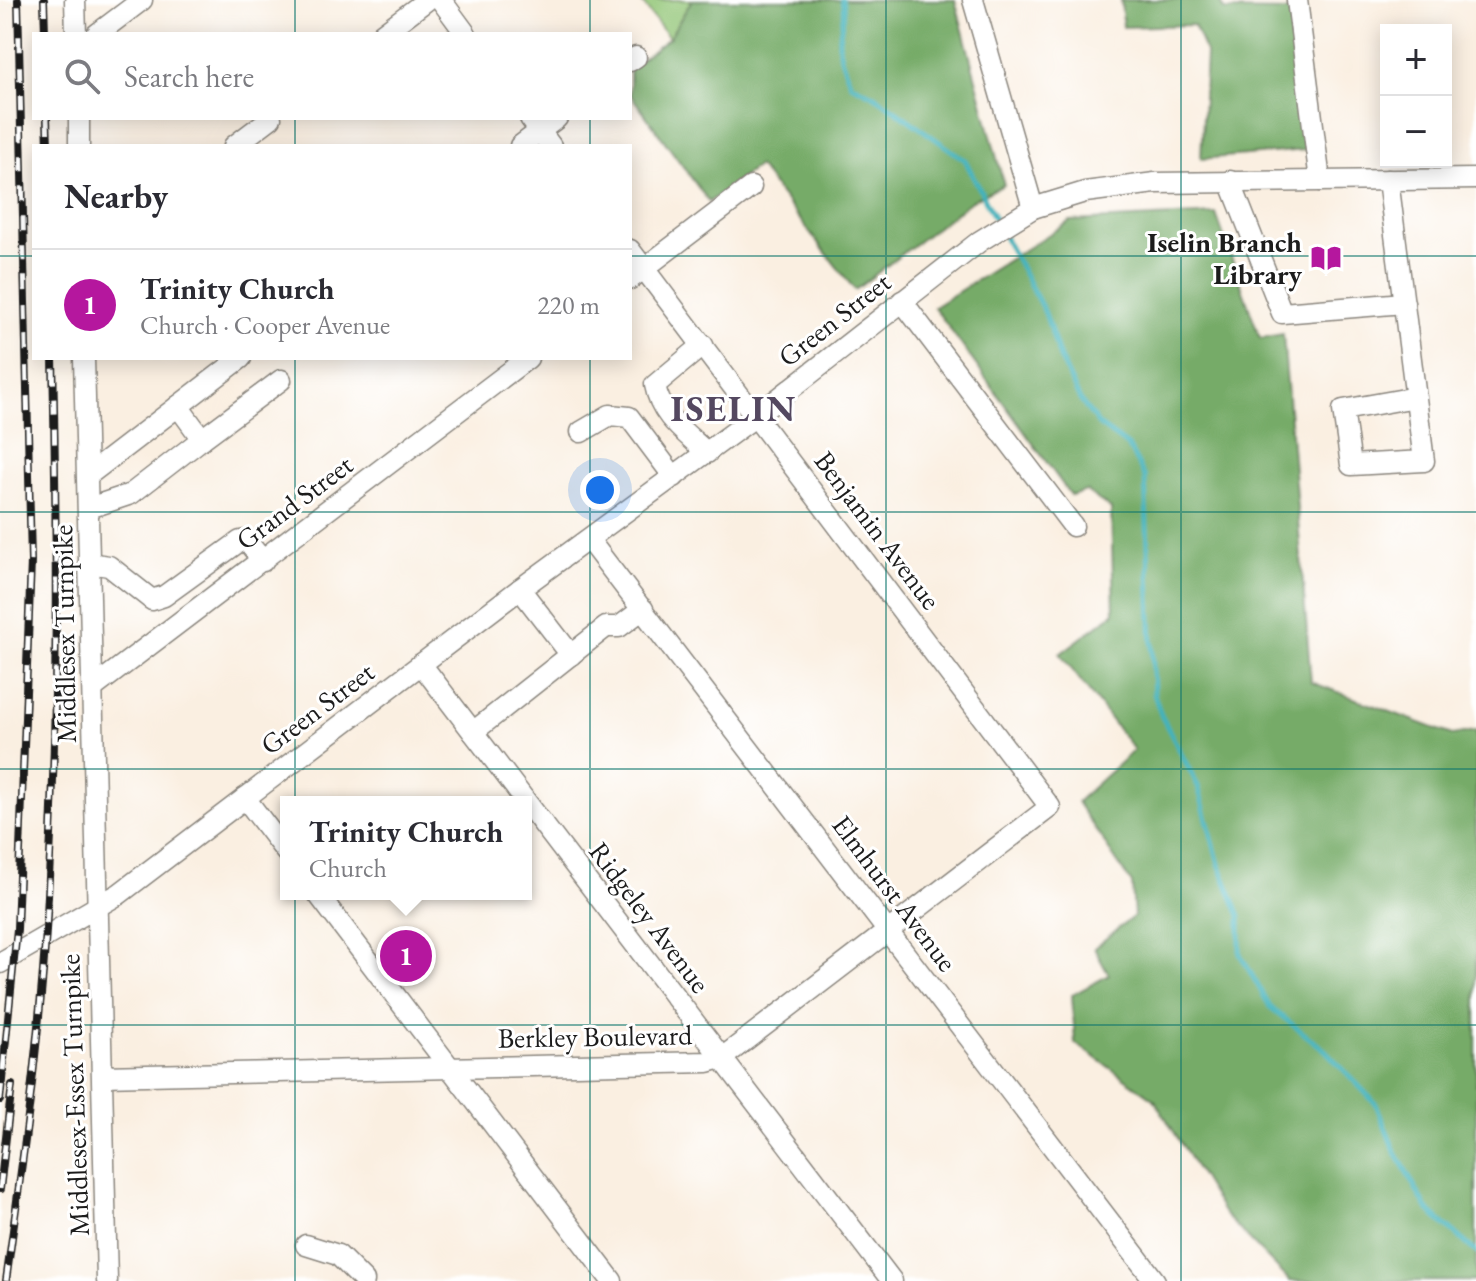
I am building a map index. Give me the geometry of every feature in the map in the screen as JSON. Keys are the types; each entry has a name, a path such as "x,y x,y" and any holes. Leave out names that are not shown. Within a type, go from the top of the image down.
{"street":[{"path":"75,0 76,32"},
{"path":"100,32 142,0"},
{"path":"385,32 427,0"},
{"path":"441,0 465,32"},
{"path":"973,0 1033,208"},
{"path":"1297,0 1320,181"},
{"path":"79,120 79,144"},
{"path":"237,144 268,120"},
{"path":"523,144 541,132"},
{"name":"Green Street","path":"0,963 97,908 520,589 756,416 980,241 1033,208 1085,192 1155,183 1476,179"},
{"path":"1388,180 1404,303 1416,397 1424,461 1351,465 1343,410 1416,397"},
{"path":"1230,181 1282,313 1404,303"},
{"path":"637,274 751,187"},
{"name":"Benjamin Avenue","path":"637,274 703,345 1050,807"},
{"path":"902,301 1073,526"},
{"path":"703,345 655,385 662,407 676,427 707,453"},
{"name":"Middlesex Turnpike","path":"84,360 97,908"},
{"path":"87,476 238,360"},
{"name":"Grand Street","path":"93,688 525,360"},
{"path":"89,508 131,494 281,380"},
{"path":"178,406 202,439"},
{"path":"581,432 610,415 629,417 674,477"},
{"path":"89,563 109,566 152,600 164,596 240,541 246,540 263,561"},
{"name":"Elmhurst Avenue","path":"589,540 1155,1281"},
{"path":"520,589 571,655"},
{"path":"473,732 534,687 606,627 619,627 643,609"},
{"name":"Ridgeley Avenue","path":"421,664 522,796"},
{"path":"245,798 280,844"},
{"name":"Berkley Boulevard","path":"103,1076 708,1062 722,1058 1050,807"},
{"name":"Ridgeley Avenue","path":"532,809 892,1281"},
{"path":"323,900 612,1281"},
{"name":"Middlesex-Essex Turnpike","path":"97,908 107,1281"},
{"path":"306,1245 338,1255 364,1281"}],"green space":[{"path":"640,0 692,0 669,38"},
{"path":"692,0 955,0 1004,185 974,199 855,290 758,166 709,202 632,97 632,66 669,38"},
{"path":"1121,0 1219,0 1224,10 1290,11 1305,150 1201,159 1206,53 1194,25 1123,27"},
{"path":"1216,214 1260,338 1283,334 1311,682 1452,735 1476,731 1476,1281 1290,1281 1224,1214 1154,1099 1075,1043 1072,995 1109,975 1094,948 1134,916 1132,884 1077,802 1134,750 1060,654 1114,613 1111,509 1086,491 1071,496 934,307 1070,221"}],"waterway":[{"path":"842,0 840,51 851,84 875,96 965,160 997,223"},
{"path":"1001,231 1045,313 1060,358 1080,400 1099,425 1128,446 1145,477 1154,694 1161,715 1198,786 1219,864 1240,916 1240,954 1270,1007 1325,1050 1376,1104 1393,1147 1427,1209 1476,1252"}],"railway":[{"path":"0,1100 17,929 31,561 18,0"},
{"path":"44,0 45,32"},
{"path":"47,120 48,144"},
{"path":"6,1281 35,1052 51,845 56,636 53,360"},
{"path":"0,1189 12,1085"}],"place":[{"name":"Iselin Branch Library","path":"1326,258"},
{"name":"Trinity Church","path":"406,956"}],"district":[{"name":"ISELIN","path":"734,408"}]}
